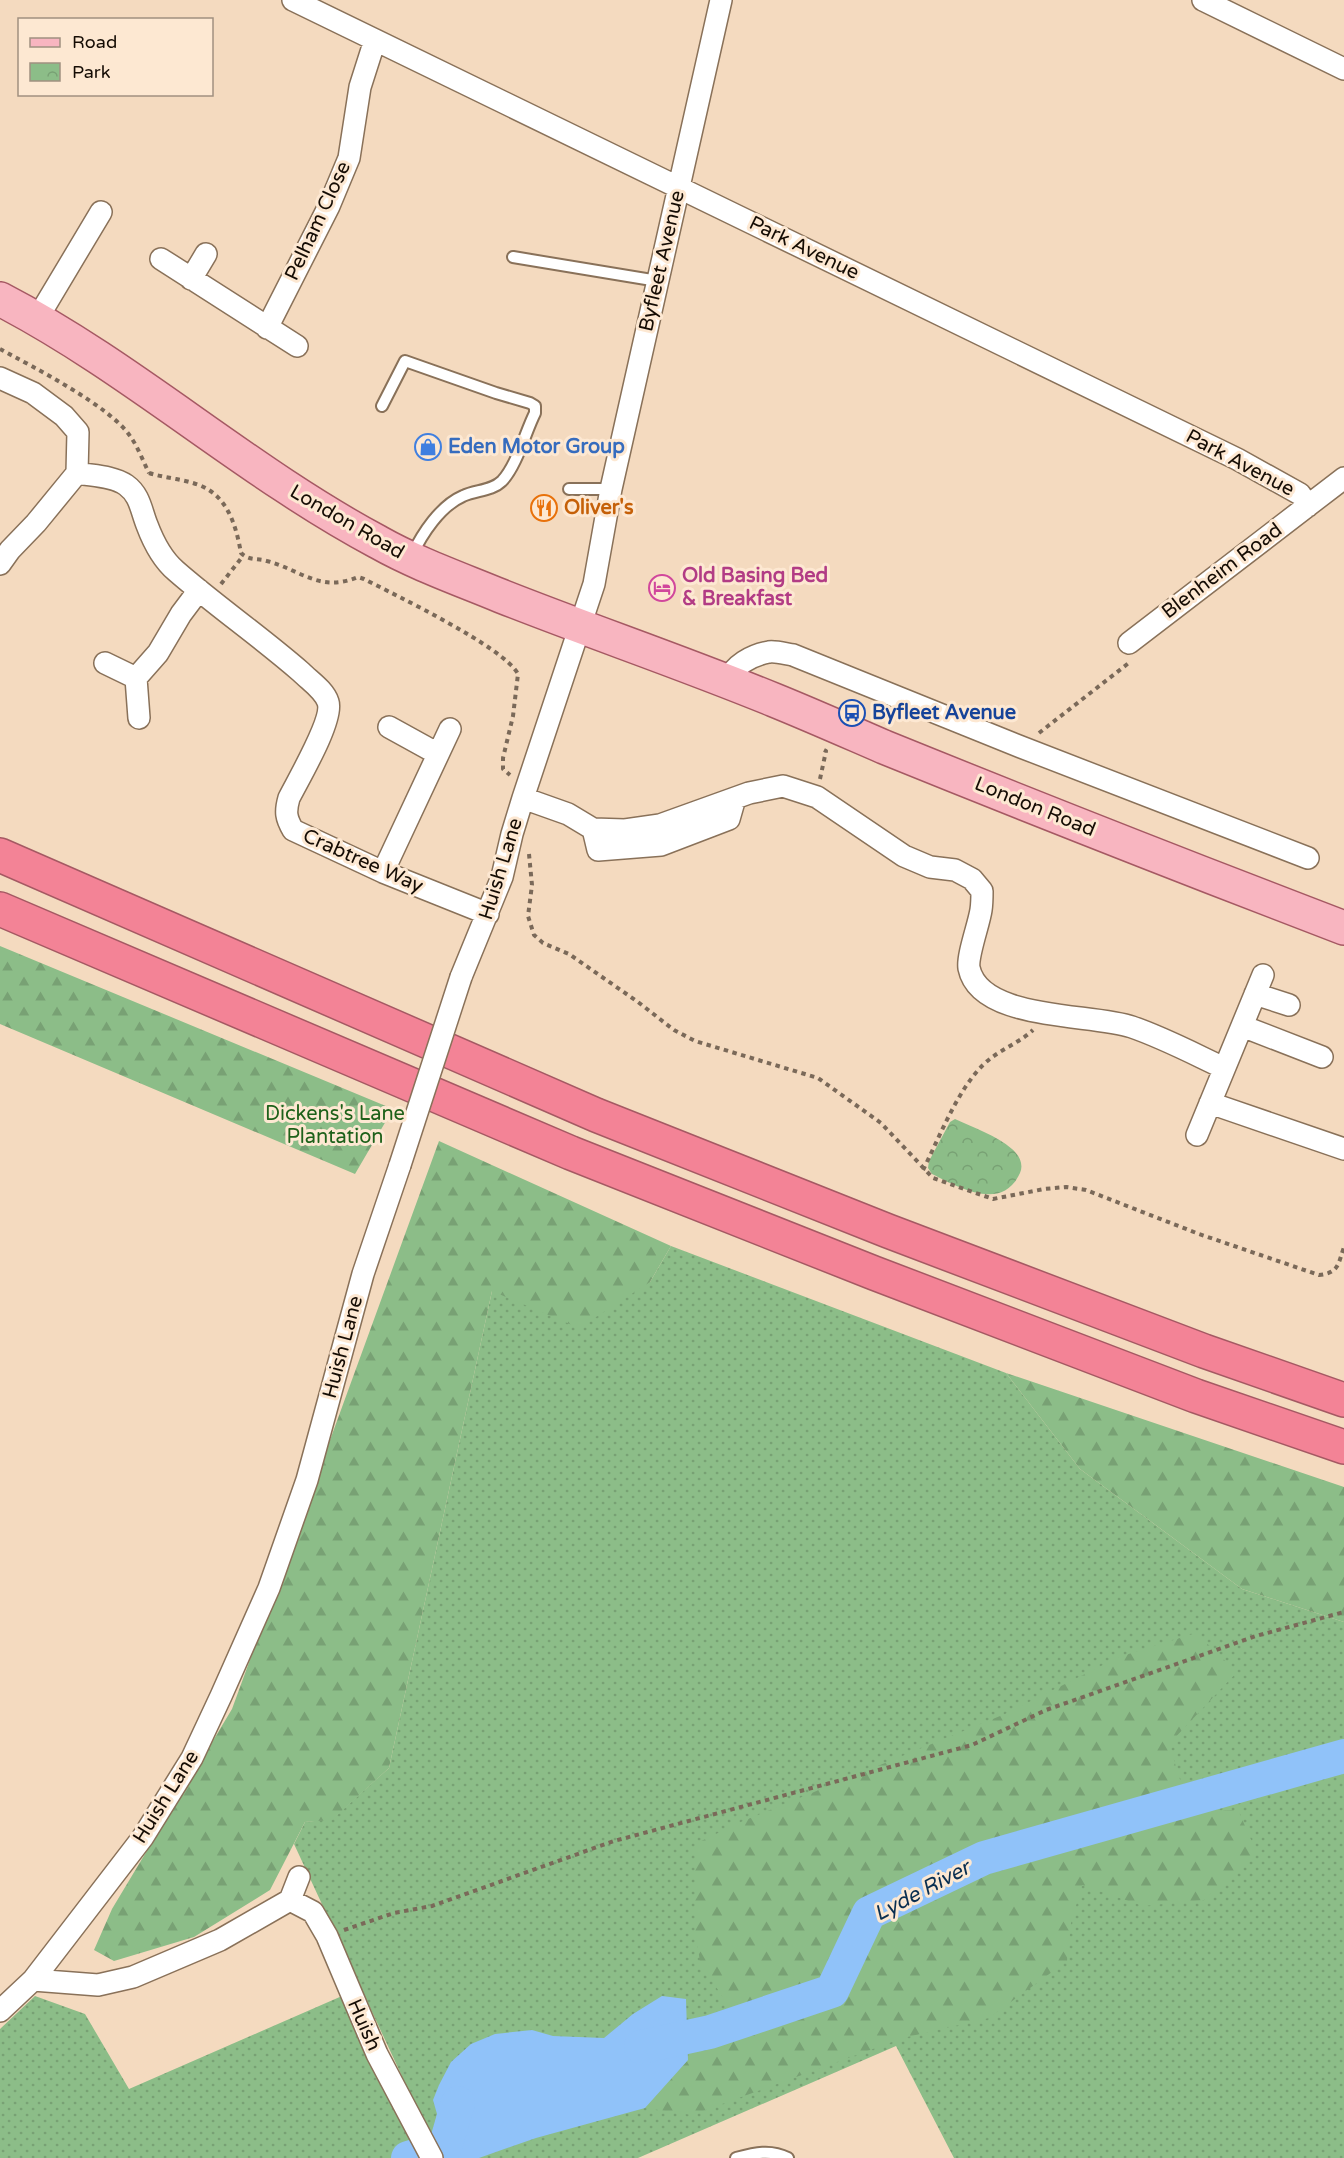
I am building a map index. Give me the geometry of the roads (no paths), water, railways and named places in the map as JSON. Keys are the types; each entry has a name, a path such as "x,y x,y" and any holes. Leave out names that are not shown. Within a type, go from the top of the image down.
{"highway":[{"path":"0,855 596,1115 888,1231 1204,1351 1344,1401"},
{"path":"0,909 571,1153 874,1273 1185,1392 1344,1448"}],"main road":[{"name":"London Road","path":"0,299 38,319 92,354 289,489 378,543 410,558 580,628 727,682 1106,836 1344,928"}],"street":[{"name":"Park Avenue","path":"293,0 1237,459 1300,494 1308,506"},
{"name":"Byfleet Avenue","path":"580,628 600,561 611,489 721,0"},
{"path":"1203,0 1344,69"},
{"name":"Pelham Close","path":"267,328 329,206 349,158 360,87 375,40"},
{"path":"38,319 101,212"},
{"path":"191,279 206,254"},
{"path":"161,259 297,346"},
{"path":"0,378 33,393 64,416 78,432 77,473 0,564"},
{"name":"Crabtree Way","path":"77,473 117,481 134,493 141,505 146,524 156,546 173,569 291,663 324,693 330,705 326,726 288,798 286,819 294,830 382,872 488,914"},
{"name":"Blenheim Road","path":"1129,644 1344,478"},
{"path":"139,718 136,678 158,653 181,614 205,595"},
{"name":"Huish Lane","path":"0,2011 33,1980 143,1837 192,1758 269,1588 307,1480 363,1274 461,977 502,877 523,798 580,628"},
{"path":"727,682 729,675 746,660 771,652 793,655 1021,747 1308,858"},
{"path":"105,663 136,678"},
{"path":"389,727 438,754"},
{"path":"382,872 450,729"},
{"path":"523,798 568,814 593,829 625,830 660,825 750,792 783,786 817,798 904,856 930,867 955,870 972,879 982,891 981,910 968,966 976,986 994,998 1046,1015 1083,1018 1131,1027 1224,1068"},
{"path":"1197,1135 1259,984 1289,1005"},
{"path":"1242,1026 1322,1057"},
{"path":"1210,1103 1344,1149"},
{"path":"33,1980 98,1985 133,1977 220,1940 290,1900 299,1877"},
{"name":"Huish","path":"290,1900 313,1912 327,1936 377,2054 429,2153"}],"lane":[{"path":"513,257 658,281"},
{"path":"382,406 405,361 535,406 535,413 519,450 502,481 495,486 462,496 423,532 410,558"},
{"path":"569,489 611,489"},
{"path":"736,2158 759,2152 776,2152 788,2158"}],"water":[{"path":"662,1996 686,1999 688,2060 645,2108 536,2138 479,2158 456,2158 433,2133 437,2114 433,2100 439,2085 451,2062 471,2044 495,2034 532,2030 553,2036 604,2038 633,2014"}],"waterway":[{"name":"Lyde River","path":"641,2047 710,2032 832,1991 869,1913 984,1858 1344,1756"},
{"name":"Lyde River","path":"408,2158 445,2147 458,2103"}],"place":[{"name":"Eden Motor Group","path":"428,447"},
{"name":"Oliver's","path":"544,508"},
{"name":"Old Basing Bed & Breakfast","path":"662,588"},
{"name":"Byfleet Avenue","path":"852,713"}],"park label":[{"name":"Dickens's Lane Plantation","path":"335,1126"}]}
